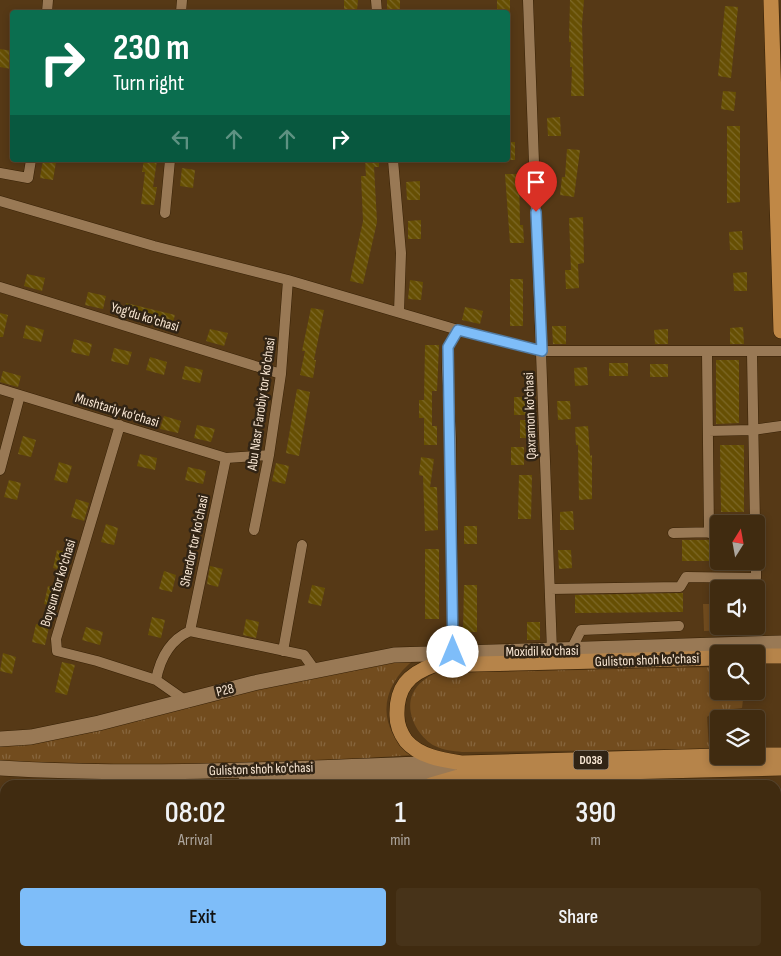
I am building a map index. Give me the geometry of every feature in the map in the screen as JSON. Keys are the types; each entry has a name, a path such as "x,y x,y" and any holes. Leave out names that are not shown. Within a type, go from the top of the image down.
{"highway":[{"path":"771,0 781,331"}],"main road":[{"name":"Moxidil ko'chasi","path":"453,652 552,651 781,643"},
{"name":"Р28","path":"0,739 31,737 314,670 394,655 453,652"},
{"path":"765,656 781,656"},
{"name":"Guliston shoh ko'chasi","path":"462,770 420,752 405,740 398,723 397,703 401,687 411,676 421,670 434,665 448,664 710,658"},
{"path":"765,755 781,755"},
{"name":"Guliston shoh ko'chasi","path":"218,780 462,770 710,756"},
{"name":"Guliston shoh ko'chasi","path":"0,768 66,772 781,768"},
{"name":"Guliston shoh ko'chasi","path":"441,780 462,770"},
{"name":"Guliston shoh ko'chasi","path":"0,777 40,780"}],"street":[{"name":"Qaxramon ko'chasi","path":"528,0 552,651"},
{"path":"0,173 28,178 31,162"},
{"path":"165,213 170,162"},
{"path":"393,162 401,253 400,312"},
{"path":"0,201 154,246 288,280 458,330 542,351 781,351"},
{"name":"Abu Nasr Farobiy tor ko'chasi","path":"254,530 269,455 282,374 288,280"},
{"name":"Yog'du ko'chasi","path":"0,287 282,374"},
{"path":"453,652 451,439 447,368 448,347 458,330"},
{"path":"707,352 708,430 713,515"},
{"path":"752,352 755,515"},
{"name":"Mushtariy ko'chasi","path":"0,389 226,458"},
{"path":"0,470 20,395"},
{"name":"Boysun tor ko'chasi","path":"120,425 56,640 57,651 97,660 156,680"},
{"path":"708,430 752,430 781,426"},
{"path":"226,458 269,455"},
{"name":"Sherdor tor ko'chasi","path":"190,631 226,458"},
{"path":"672,533 710,533"},
{"path":"283,651 302,545"},
{"path":"550,589 680,587 686,577 756,578 756,570"},
{"path":"571,650 581,630 679,626"},
{"path":"630,629 633,648"},
{"path":"186,701 156,680 158,667 167,649 181,635 190,631 304,655 314,670"}],"green space":[{"path":"703,604 710,604 710,631 704,631"},
{"path":"395,658 415,659 395,681 386,707 387,719 392,732 400,744 412,755 274,764 101,766 0,762 0,745"},
{"path":"710,667 710,700 743,700 742,708 710,710 710,715 707,717 709,749 462,752 435,746 423,737 414,723 410,708 413,693 422,681 435,673"}],"building":[{"path":"344,0 358,0 357,10 344,9"},
{"path":"387,0 400,0 400,10 387,10"},
{"path":"497,0 510,0 510,10 497,10"},
{"path":"570,0 584,0 582,24 584,96 571,96"},
{"path":"725,6 738,7 731,78 718,76"},
{"path":"0,49 10,51 10,69 0,67"},
{"path":"723,91 736,92 734,111 721,109"},
{"path":"560,117 561,136 548,136 547,118"},
{"path":"727,126 740,126 740,202 727,203"},
{"path":"510,142 515,142 515,160 510,160"},
{"path":"567,149 580,150 574,197 560,195 562,177 565,177"},
{"path":"43,162 56,162 53,180 40,178"},
{"path":"144,162 157,162 153,187 157,187 154,205 141,204 145,172 142,172"},
{"path":"365,162 379,162 379,167 374,167 377,222 363,284 350,281 363,221 361,176 366,176"},
{"path":"182,168 195,170 193,188 180,186"},
{"path":"505,174 519,174 520,225 523,225 524,243 510,243"},
{"path":"420,181 420,200 407,200 406,182"},
{"path":"583,217 584,263 578,264 579,288 566,289 565,270 571,270 569,218"},
{"path":"421,220 421,239 408,239 408,221"},
{"path":"742,231 743,250 730,250 729,232"},
{"path":"747,272 747,291 734,291 733,273"},
{"path":"27,274 45,278 42,291 24,286"},
{"path":"510,279 523,279 523,326 510,326"},
{"path":"410,280 423,282 421,300 408,299"},
{"path":"88,292 106,296 103,309 85,305"},
{"path":"126,303 175,315 171,328 123,316"},
{"path":"465,307 483,311 480,324 462,320"},
{"path":"311,308 324,310 314,360 316,360 313,378 300,375 305,351 302,351"},
{"path":"0,313 8,315 3,337 0,337"},
{"path":"26,325 44,330 41,342 23,338"},
{"path":"552,326 566,326 566,344 553,344"},
{"path":"743,327 744,344 730,344 730,328"},
{"path":"210,329 228,333 224,346 206,341"},
{"path":"668,329 668,344 655,344 654,330"},
{"path":"74,339 92,344 89,356 71,352"},
{"path":"425,345 439,345 437,391 432,391 432,426 437,426 437,445 424,445 424,418 419,418 419,400 424,400"},
{"path":"114,348 132,352 128,365 111,361"},
{"path":"150,357 167,362 164,375 146,370"},
{"path":"716,360 739,360 739,423 716,424"},
{"path":"609,363 628,363 628,376 609,376"},
{"path":"650,364 668,364 668,377 650,377"},
{"path":"185,366 203,370 200,383 182,379"},
{"path":"587,367 588,385 575,386 574,368"},
{"path":"3,371 21,376 18,387 0,382"},
{"path":"297,389 310,392 299,456 286,453"},
{"path":"514,397 527,397 527,415 514,415"},
{"path":"557,401 570,401 571,419 558,420"},
{"path":"164,416 181,421 178,433 160,429"},
{"path":"520,420 533,420 534,438 520,438"},
{"path":"197,425 215,429 211,442 194,438"},
{"path":"588,426 590,456 592,455 592,499 579,500 578,445 576,445 575,427"},
{"path":"23,436 36,440 31,457 18,454"},
{"path":"720,445 744,445 744,512 721,512"},
{"path":"511,447 524,447 524,465 511,465"},
{"path":"140,454 157,458 155,470 137,466"},
{"path":"421,457 434,459 430,487 437,487 438,530 425,531 423,476 419,475"},
{"path":"59,462 72,466 67,483 54,480"},
{"path":"276,463 289,466 285,484 272,481"},
{"path":"188,467 206,471 203,484 185,480"},
{"path":"519,475 532,475 531,519 518,519"},
{"path":"9,480 21,483 17,500 4,497"},
{"path":"76,499 89,503 84,521 71,517"},
{"path":"573,511 574,530 560,530 560,512"},
{"path":"106,524 118,528 114,545 101,542"},
{"path":"464,526 477,526 477,544 464,544"},
{"path":"682,540 710,540 710,561 682,561"},
{"path":"425,549 439,549 439,619 425,619"},
{"path":"57,550 70,553 66,571 53,568"},
{"path":"558,550 571,550 572,568 559,569"},
{"path":"210,566 223,569 218,587 207,584"},
{"path":"164,571 176,575 172,592 159,589"},
{"path":"312,585 325,588 321,606 308,603"},
{"path":"464,585 477,585 477,632 463,632"},
{"path":"48,586 61,589 57,607 44,604"},
{"path":"683,593 683,612 575,613 575,595"},
{"path":"152,617 165,620 161,638 148,635"},
{"path":"246,619 259,622 256,638 243,635"},
{"path":"527,622 540,622 540,640 527,640"},
{"path":"36,624 49,627 45,645 32,642"},
{"path":"86,627 103,632 100,645 82,640"},
{"path":"3,653 16,657 12,674 0,671"},
{"path":"62,662 75,665 67,695 55,692"}],"route":[{"path":"453,652 448,347 458,330 542,351 536,212"}]}
